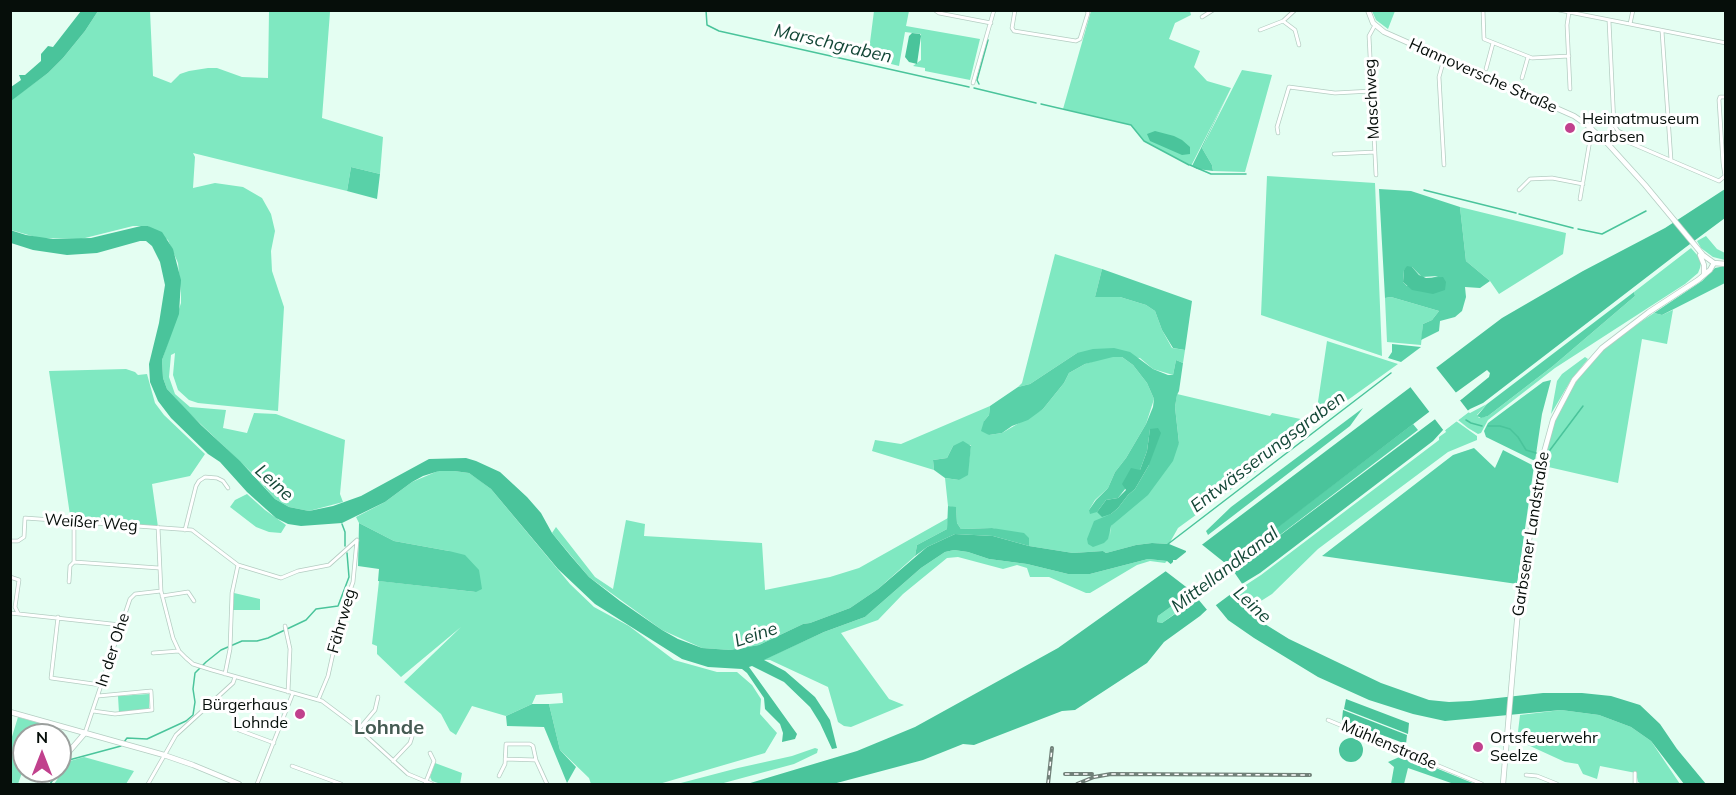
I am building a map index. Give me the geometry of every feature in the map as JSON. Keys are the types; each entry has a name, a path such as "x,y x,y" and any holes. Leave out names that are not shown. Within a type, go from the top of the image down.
{"main road":[{"path":"1368,10 1375,25"},
{"name":"Hannoversche Straße","path":"1375,25 1384,32 1443,59 1574,116 1592,128 1646,185 1700,252 1712,262"},
{"path":"1700,252 1704,263 1704,274"},
{"path":"1704,274 1712,262 1725,264"},
{"name":"Garbsener Landstraße","path":"1503,784 1517,621 1540,467 1552,420 1566,391 1583,367 1602,348 1704,274"},
{"path":"10,712 164,755 239,784"},
{"path":"72,748 85,733"}],"street":[{"path":"973,83 994,10"},
{"path":"1015,10 1012,28 1014,31 1076,41 1080,39 1087,13"},
{"path":"1202,16 1213,10"},
{"path":"1260,30 1283,21 1295,10"},
{"path":"1483,10 1484,39 1528,57 1569,56"},
{"path":"1559,10 1725,43"},
{"path":"1630,24 1634,10"},
{"path":"936,11 991,23"},
{"path":"1569,12 1567,25 1570,89"},
{"path":"1283,21 1295,30 1299,45"},
{"path":"1609,21 1614,125 1617,131 1633,138 1634,144"},
{"name":"Maschweg","path":"1375,25 1369,34 1376,175"},
{"path":"1662,31 1671,160"},
{"path":"1486,69 1493,43"},
{"path":"1521,78 1528,57"},
{"path":"1443,59 1439,77 1444,165"},
{"path":"1278,133 1277,127 1289,87 1335,93 1372,91"},
{"path":"1602,138 1611,135 1719,181 1725,176 1719,100 1720,97 1725,96"},
{"path":"1580,200 1592,128"},
{"path":"1334,154 1375,152"},
{"path":"1520,190 1530,179 1552,178 1583,184"},
{"path":"225,674 230,649 232,593 237,565 192,530 185,530 199,481 205,477 217,478 223,481 228,488"},
{"name":"Weißer Weg","path":"10,541 18,541 24,537 25,518 185,530"},
{"path":"69,582 70,566 74,562 74,522"},
{"path":"158,527 162,596 173,638 179,651 186,658 199,666 318,700 359,729 408,774 432,784"},
{"name":"Fährweg","path":"237,565 281,578 298,571 329,565 357,540 353,582 339,622 328,676 318,700"},
{"path":"74,562 159,568"},
{"path":"10,577 18,580 19,583 15,607 11,612 121,625"},
{"name":"In der Ohe","path":"85,733 132,596 161,591"},
{"path":"162,596 188,592 194,601"},
{"path":"15,607 19,614"},
{"path":"58,617 51,678 101,685"},
{"path":"286,628 290,649 288,692"},
{"path":"153,653 179,651"},
{"path":"148,784 176,735 233,683 235,677"},
{"path":"93,711 115,714 152,710 151,691 98,696"},
{"path":"257,784 293,693"},
{"path":"359,729 375,710 378,697"},
{"name":"Mühlenstraße","path":"1328,720 1482,784"},
{"path":"239,730 274,743"},
{"path":"393,761 412,737"},
{"path":"499,776 505,759 506,744 530,744 533,746 545,784"},
{"path":"425,783 434,761 430,753"},
{"path":"505,759 536,760"},
{"path":"292,766 340,784"},
{"path":"1635,773 1635,784"},
{"path":"1526,775 1537,776 1557,784"}],"shaded area":[{"path":"326,10 330,12 322,118 383,137 380,174 351,167 347,191 193,153 195,157 193,188 215,183 243,187 262,198 271,214 275,231 271,251 272,271 284,307 278,411 198,403 189,400 178,390 173,375 175,353 171,355 169,377 175,394 190,407 226,410 223,428 247,433 254,413 276,414 345,440 340,494 343,502 309,511 289,507 275,499 253,474 254,470 252,473 167,389 163,378 162,360 181,303 178,263 168,240 148,226 133,226 81,239 39,238 11,230 10,101 48,73 63,58 98,11 150,11 153,76 171,83 180,74 208,68 217,68 242,77 268,78 269,11"},
{"path":"81,11 98,11 63,58 48,73 11,101 11,87 21,80 19,75 25,75 41,61 41,54 48,46 53,47"},
{"path":"874,11 909,11 906,26 980,39 970,80 925,71 925,68 913,66 921,60 921,34 905,32 899,66 868,58"},
{"path":"1091,11 1190,11 1191,15 1175,23 1169,39 1200,51 1194,67 1207,81 1231,88 1191,166 1144,141 1131,125 1063,109"},
{"path":"1372,11 1395,11 1388,29 1376,20"},
{"path":"912,33 921,36 917,64 909,62 905,57 909,36"},
{"path":"1242,70 1272,75 1245,172 1213,171 1202,148"},
{"path":"1231,88 1202,148 1213,171 1197,169 1192,166"},
{"path":"1155,131 1182,140 1190,147 1190,154 1182,155 1150,141 1147,134"},
{"path":"351,167 380,174 377,199 347,191"},
{"path":"1267,176 1375,183 1382,356 1261,315"},
{"path":"1379,189 1411,191 1460,207 1466,261 1490,281 1480,288 1465,287 1466,297 1462,311 1455,317 1440,321 1439,331 1421,340 1423,324 1432,320 1439,311 1391,297 1385,298","holes":["1412,267 1422,277 1438,276 1407,286 1403,282 1404,270"]},
{"path":"1725,189 1725,218 1483,403 1470,409 1433,441 1260,573 1232,590 1260,621 1289,639 1381,683 1429,700 1449,702 1543,693 1582,693 1611,696 1640,705 1660,724 1706,784 1684,784 1651,741 1631,727 1599,715 1561,710 1445,721 1369,700 1318,677 1254,638 1228,620 1214,603 1164,642 1147,663 1075,710 1062,711 974,745 963,744 923,760 833,784 747,784 857,751 915,727 1058,648 1173,566 1167,561 1148,559 1090,574 1068,574 1027,564 989,559 968,552 954,550 945,552 921,568 865,617 824,632 764,660 785,671 815,697 830,720 837,748 832,749 810,707 784,682 752,666 749,667 797,734 795,739 782,742 783,733 780,724 765,709 764,698 747,673 742,669 708,667 682,659 595,604 558,569 491,489 469,473 439,471 423,476 385,502 342,523 301,526 288,524 276,518 247,492 220,462 208,454 171,418 158,401 150,382 149,364 165,285 160,262 152,246 146,241 140,241 97,253 67,255 33,250 11,243 10,230 53,239 91,238 141,226 148,226 162,232 173,249 181,280 179,314 162,360 163,378 167,389 275,499 289,507 309,511 333,506 361,496 429,459 466,458 476,461 500,472 527,497 541,513 552,533 589,577 620,601 678,639 702,648 730,650 759,645 803,624 850,608 878,589 927,547 955,534 993,536 1029,546 1073,553 1103,551 1106,553 1152,543 1169,544 1191,553 1502,318 1583,271 1665,228","holes":["1487,370 1490,373 1489,377 1462,399 1243,563 1224,580 1217,574","1198,587 1204,594 1162,623 1157,622 1158,616"]},
{"path":"1460,207 1566,233 1563,254 1499,294 1490,281 1466,261"},
{"path":"1706,236 1717,249 1725,253 1725,260 1713,257 1701,248 1697,241"},
{"path":"1691,248 1701,263 1698,273 1685,284 1555,368 1488,420 1481,433 1478,434 1458,420 1468,412 1487,404 1477,415 1479,418 1488,416 1553,366 1635,296 1634,292"},
{"path":"1055,254 1102,269 1095,297 1120,297 1146,305 1155,311 1172,348 1185,350 1183,363 1176,360 1173,375 1153,369 1140,358 1077,353 1030,384 1018,387 1022,383"},
{"path":"1407,266 1412,267 1419,275 1426,278 1443,277 1446,282 1445,290 1433,294 1412,290 1403,282 1404,270"},
{"path":"1725,266 1725,283 1662,315 1654,313 1702,281 1715,268"},
{"path":"1102,269 1192,301 1185,350 1173,348 1162,330 1155,311 1146,305 1120,297 1095,297"},
{"path":"1634,292 1635,296 1553,366 1488,416 1481,418 1477,416 1487,404"},
{"path":"1391,297 1439,311 1432,320 1423,324 1421,345 1387,342 1385,298"},
{"path":"1673,310 1667,344 1642,339 1618,483 1544,466 1554,422 1580,376 1604,349 1630,329 1654,313 1662,315"},
{"path":"1327,341 1398,364 1260,463 1259,469 1178,528 1169,544 1136,545 1106,553 1103,551 1073,553 1029,546 1028,538 992,528 961,529 957,523 956,508 948,506 945,478 959,480 969,461 971,445 953,446 947,458 933,460 934,470 872,451 875,440 901,444 990,406 989,415 984,421 989,435 1002,433 1043,409 1064,383 1069,373 1085,364 1106,357 1122,357 1133,365 1147,383 1154,399 1146,424 1115,472 1108,488 1095,500 1089,510 1111,514 1110,535 1111,526 1179,443 1175,407 1177,394 1270,416 1272,413 1315,422"},
{"path":"1392,344 1421,347 1401,362 1388,358 1392,352"},
{"path":"1114,348 1130,352 1153,369 1168,375 1173,375 1176,360 1183,363 1175,407 1179,443 1173,461 1148,495 1111,526 1108,539 1104,543 1093,547 1088,544 1087,539 1094,521 1111,514 1118,508 1135,489 1149,465 1150,429 1147,451 1140,470 1118,498 1106,500 1097,512 1090,514 1089,510 1108,488 1115,472 1146,424 1153,407 1154,399 1147,383 1133,365 1122,357 1085,364 1069,373 1064,383 1043,409 1028,420 1002,433 989,435 981,431 989,415 990,406 1018,387 1030,384 1077,353 1093,349"},
{"path":"1585,357 1588,359 1571,380 1551,414 1557,381 1562,374"},
{"path":"126,369 138,375 147,374 155,403 164,415 205,454 190,476 152,484 158,527 71,522 49,371"},
{"path":"1551,380 1542,414 1535,461 1486,437 1484,431 1488,423 1543,382"},
{"path":"1363,408 1350,426 1208,535 1206,531 1231,507"},
{"path":"1456,421 1477,436 1477,440 1448,452 1318,549 1272,594 1261,601 1246,605 1235,592 1261,575 1439,440 1439,437 1446,432 1445,430"},
{"path":"1413,424 1418,430 1243,563 1238,557"},
{"path":"1158,428 1161,433 1149,465 1135,489 1111,514 1102,517 1097,512 1106,500 1118,498 1126,490 1122,484 1131,468 1140,470 1147,451 1150,429"},
{"path":"963,441 971,446 968,475 959,480 945,478 934,470 933,460 947,458 953,446"},
{"path":"1474,448 1495,468 1503,450 1534,466 1517,584 1322,556 1453,455"},
{"path":"438,471 469,473 491,489 570,584 594,607 629,626 674,660 717,672 737,672 752,685 761,699 760,714 777,733 765,753 659,784 591,784 589,778 560,750 549,704 563,703 562,693 536,695 532,704 506,716 472,706 456,735 450,731 441,714 404,682 461,627 401,677 377,654 377,646 372,644 379,581 476,592 449,551 394,541 359,523 356,517 385,502 412,482"},
{"path":"247,494 286,525 281,533 269,532 256,527 230,507 235,500"},
{"path":"948,506 956,507 957,523 961,529 992,528 1024,533 1029,538 1029,546 993,536 955,534 927,547 915,556 917,545 947,529"},
{"path":"948,518 947,529 917,545 915,556 878,589 850,608 803,624 759,645 730,650 702,648 662,630 589,577 552,533 556,527 595,577 613,589 626,520 645,524 644,536 762,543 765,590 830,577 859,568"},
{"path":"359,523 394,541 465,555 479,570 482,589 476,592 378,581 379,569 358,566"},
{"path":"954,550 1068,574 1090,574 1148,559 1167,561 1165,563 1150,561 1137,565 1090,593 1086,593 1049,577 1030,577 1027,568 1017,565 1003,569 958,557 947,558 903,594 878,620 841,633 889,699 904,705 851,727 838,722 828,687 770,660 763,660 824,632 865,617 921,568 945,552"},
{"path":"1192,591 1198,599 1162,623 1157,622 1158,616"},
{"path":"234,593 260,599 260,610 233,610"},
{"path":"149,694 149,710 119,713 118,696"},
{"path":"1346,699 1409,723 1408,734 1344,709"},
{"path":"532,704 549,704 560,750 576,767 567,783 544,727 507,726 506,716"},
{"path":"1343,710 1407,735 1406,744 1342,720"},
{"path":"1561,710 1599,715 1631,727 1651,741 1680,784 1642,784 1638,782 1636,773 1600,766 1597,779 1583,774 1578,764 1565,762 1517,740 1520,715"},
{"path":"18,717 39,723 16,723"},
{"path":"12,737 12,783 18,784 11,784"},
{"path":"1351,738 1359,742 1363,750 1359,758 1351,762 1343,758 1339,750 1343,742"},
{"path":"818,749 817,753 794,764 720,784 677,784 792,756"},
{"path":"1404,755 1475,784 1454,784 1408,768 1404,784 1391,784 1394,767 1388,762"},
{"path":"84,757 134,771 126,784 54,784 72,783 72,760"},
{"path":"435,763 462,773 460,784 441,784 432,781 430,777"}],"pier":[{"path":"1434,365 1457,394 1431,414 1408,384"},
{"path":"1459,399 1469,412 1444,431 1434,418"},
{"path":"1200,543 1230,567 1194,593 1164,570 1186,550 1191,550"},
{"path":"1234,572 1243,585 1208,611 1198,599"}],"waterway":[{"name":"Marschgraben","path":"706,10 707,25 719,31 969,87"},
{"path":"979,84 977,80 988,40"},
{"name":"Marschgraben","path":"974,88 1036,103"},
{"name":"Marschgraben","path":"1041,104 1131,125 1144,141 1189,165"},
{"name":"Marschgraben","path":"1190,165 1211,174 1246,174"},
{"name":"Marschgraben","path":"1424,190 1516,213"},
{"name":"Marschgraben","path":"1578,229 1602,234 1646,211"},
{"name":"Marschgraben","path":"1519,214 1573,228"},
{"name":"Entwässerungsgraben","path":"1168,544 1391,373"},
{"path":"1547,454 1583,406"},
{"path":"1466,420 1482,426"},
{"path":"1488,426 1510,429 1526,450 1536,453"},
{"path":"342,524 345,532 345,546"},
{"path":"124,742 127,738 147,739 186,721 193,715 195,673 221,650 242,641 268,638 306,620 316,609 338,606 349,577 347,553"},
{"path":"72,759 121,746"}],"railway":[{"path":"1048,784 1052,748"},
{"path":"1065,774 1092,774"},
{"path":"1077,784 1094,777 1111,774 1310,775"}],"place":[{"name":"Heimatmuseum Garbsen","path":"1570,128"},
{"name":"Bürgerhaus Lohnde","path":"300,714"},
{"name":"Ortsfeuerwehr Seelze","path":"1478,747"}],"district":[{"name":"Lohnde","path":"389,728"}],"water label":[{"name":"Leine","path":"274,483"},
{"name":"Mittellandkanal","path":"1225,570"},
{"name":"Leine","path":"1252,605"},
{"name":"Leine","path":"756,635"}]}
